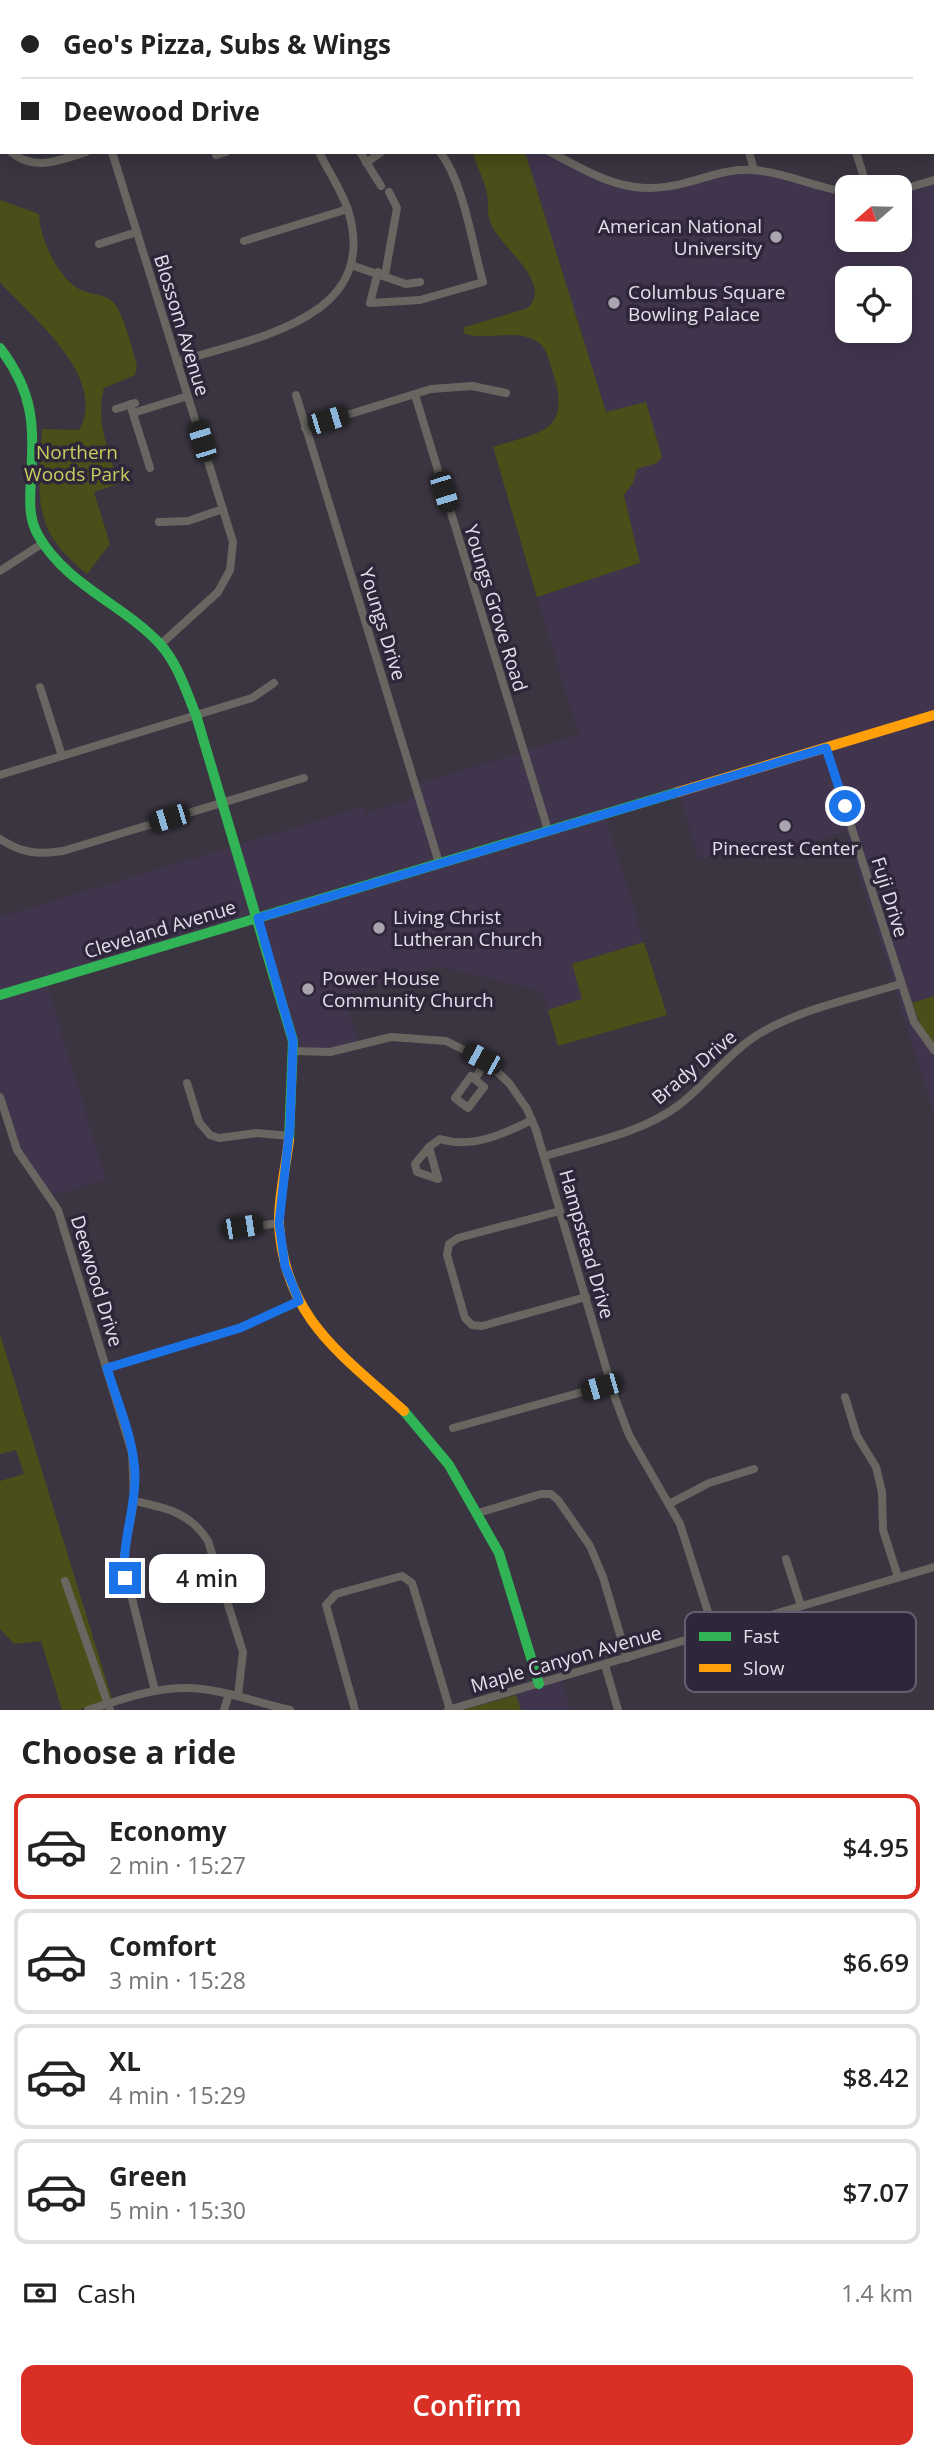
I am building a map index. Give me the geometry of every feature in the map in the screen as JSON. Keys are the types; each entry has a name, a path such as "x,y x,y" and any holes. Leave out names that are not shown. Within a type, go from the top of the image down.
{"street":[{"path":"12,154 20,161 37,164 78,154"},
{"name":"Blossom Avenue","path":"113,154 233,542 230,570 218,592 160,645"},
{"path":"177,362 288,327 327,305 346,279 354,247 348,209 320,154"},
{"path":"361,154 381,186"},
{"path":"366,163 378,154"},
{"path":"389,192 397,208 381,274 370,303 420,300 483,282 460,197 448,162 442,154"},
{"path":"554,154 601,178 634,189 669,187 729,172 754,170 835,189"},
{"path":"750,154 754,170"},
{"path":"857,154 863,175"},
{"path":"912,186 934,180"},
{"path":"244,241 348,209"},
{"path":"99,244 136,232"},
{"path":"351,265 406,284 420,282"},
{"path":"0,348 15,366 30,395 33,420 30,510 43,543 70,572 160,645 180,673 196,715 285,1007 293,1051 289,1136 279,1223 285,1266 299,1301 326,1342 411,1418 449,1465 499,1553 538,1684"},
{"path":"306,428 431,389 472,386 506,393"},
{"name":"Youngs Drive","path":"296,395 439,863"},
{"name":"Youngs Grove Road","path":"415,395 548,831"},
{"path":"116,409 188,396"},
{"path":"132,407 150,468"},
{"path":"159,522 188,521 223,509"},
{"path":"0,571 43,543"},
{"path":"0,775 252,698 274,682"},
{"path":"40,687 62,756"},
{"name":"Cleveland Avenue","path":"0,995 934,715"},
{"name":"Fuji Drive","path":"826,748 901,984 919,1034 934,1050"},
{"path":"0,839 18,851 40,855 63,851 304,778"},
{"name":"Brady Drive","path":"545,1156 615,1136 663,1116 689,1097 730,1055 779,1023 901,984"},
{"name":"Hampstead Drive","path":"293,1051 330,1052 375,1040 416,1037 446,1041 486,1061 515,1091 532,1120 545,1156 611,1384 629,1435 669,1504 688,1544 708,1612"},
{"path":"475,1079 486,1061"},
{"path":"187,1083 199,1122 210,1135 221,1138 257,1133 289,1136"},
{"name":"Deewood Drive","path":"0,1097 17,1150 58,1210 132,1453 134,1501 123,1562 155,1690"},
{"path":"429,1147 440,1139 455,1143 499,1136 532,1120"},
{"path":"560,1211 458,1238 449,1244 447,1255 465,1318 472,1325 482,1326 586,1297"},
{"path":"229,1230 279,1223"},
{"path":"107,1368 240,1328 299,1301"},
{"path":"453,1428 611,1384"},
{"path":"845,1397 857,1436 876,1467 883,1492 883,1530 898,1577"},
{"path":"669,1504 709,1483 754,1469"},
{"path":"478,1513 541,1494 551,1494 590,1546 603,1577 627,1658"},
{"path":"134,1501 182,1514 200,1527 208,1541 243,1652 233,1695 224,1710"},
{"path":"786,1559 801,1606"},
{"name":"Maple Canyon Avenue","path":"780,1612 934,1567"},
{"path":"355,1710 326,1611 328,1600 336,1594 396,1576 408,1578 414,1589 449,1710"},
{"path":"65,1580 109,1707"},
{"name":"Maple Canyon Avenue","path":"449,1710 685,1640"},
{"path":"605,1665 618,1710"},
{"path":"88,1710 109,1707 155,1690 189,1688 233,1695 290,1710"}],"shaded area":[{"path":"526,154 553,154 632,189 761,171 835,190 835,252 912,252 912,186 934,180 934,996 912,1003 923,1032 934,1045 934,1114 846,832 746,860 742,847 699,859 678,791 605,814 644,942 572,964 583,999 548,1010 542,991 438,966 344,996 359,1046 335,1052 294,1051 257,918 46,982 106,1179 51,1196 29,1167 3,1111 0,1111 0,917 363,807 365,814 418,797 414,785 579,735 537,597 640,563 624,495 633,483 637,469 657,463 606,412"},
{"path":"560,1677 570,1710 521,1710 516,1695"}],"green space":[{"path":"474,154 526,154 606,412 646,402 662,457 657,463 637,469 633,483 624,495 640,563 537,597 493,447 547,428 558,409 558,395 548,358 538,342 520,336 463,333 465,327 528,308 534,298 530,277 490,222 486,189"},
{"name":"Northern Woods Park","path":"0,200 39,214 46,244 64,276 79,289 106,297 114,303 124,323 137,365 135,375 104,388 102,425 119,484 94,492 110,544 87,574 68,557 46,526 40,493 42,429 79,430 85,410 84,389 62,349 0,282"},
{"path":"644,942 667,1015 558,1046 548,1010 582,999 572,964"},
{"path":"934,996 934,1045 923,1032 912,1003"},
{"path":"0,1334 112,1699 77,1710 62,1710 41,1641 14,1644 0,1629 0,1481 24,1474 16,1450 0,1454"},
{"path":"516,1695 521,1710 463,1710"}],"traffic: fast":[{"path":"0,348 26,395 32,441 30,507 38,535 64,568 160,644 177,669 196,715 293,1041 289,1140"},
{"path":"0,995 678,792"},
{"path":"404,1411 449,1465 499,1553 539,1684"}],"traffic: slow":[{"path":"678,792 934,715"},
{"path":"289,1140 279,1225 292,1285 320,1332 338,1352 404,1411"}],"place":[{"name":"American National University","path":"776,237"},
{"name":"Columbus Square Bowling Palace","path":"614,303"},
{"name":"Pinecrest Center","path":"785,826"},
{"name":"Living Christ Lutheran Church","path":"379,928"},
{"name":"Power House Community Church","path":"308,989"}],"route":[{"path":"125,1578 123,1553 134,1501 135,1467 107,1368 240,1328 299,1301 285,1266 279,1223 290,1126 293,1041 258,918 826,748 845,806"}]}
